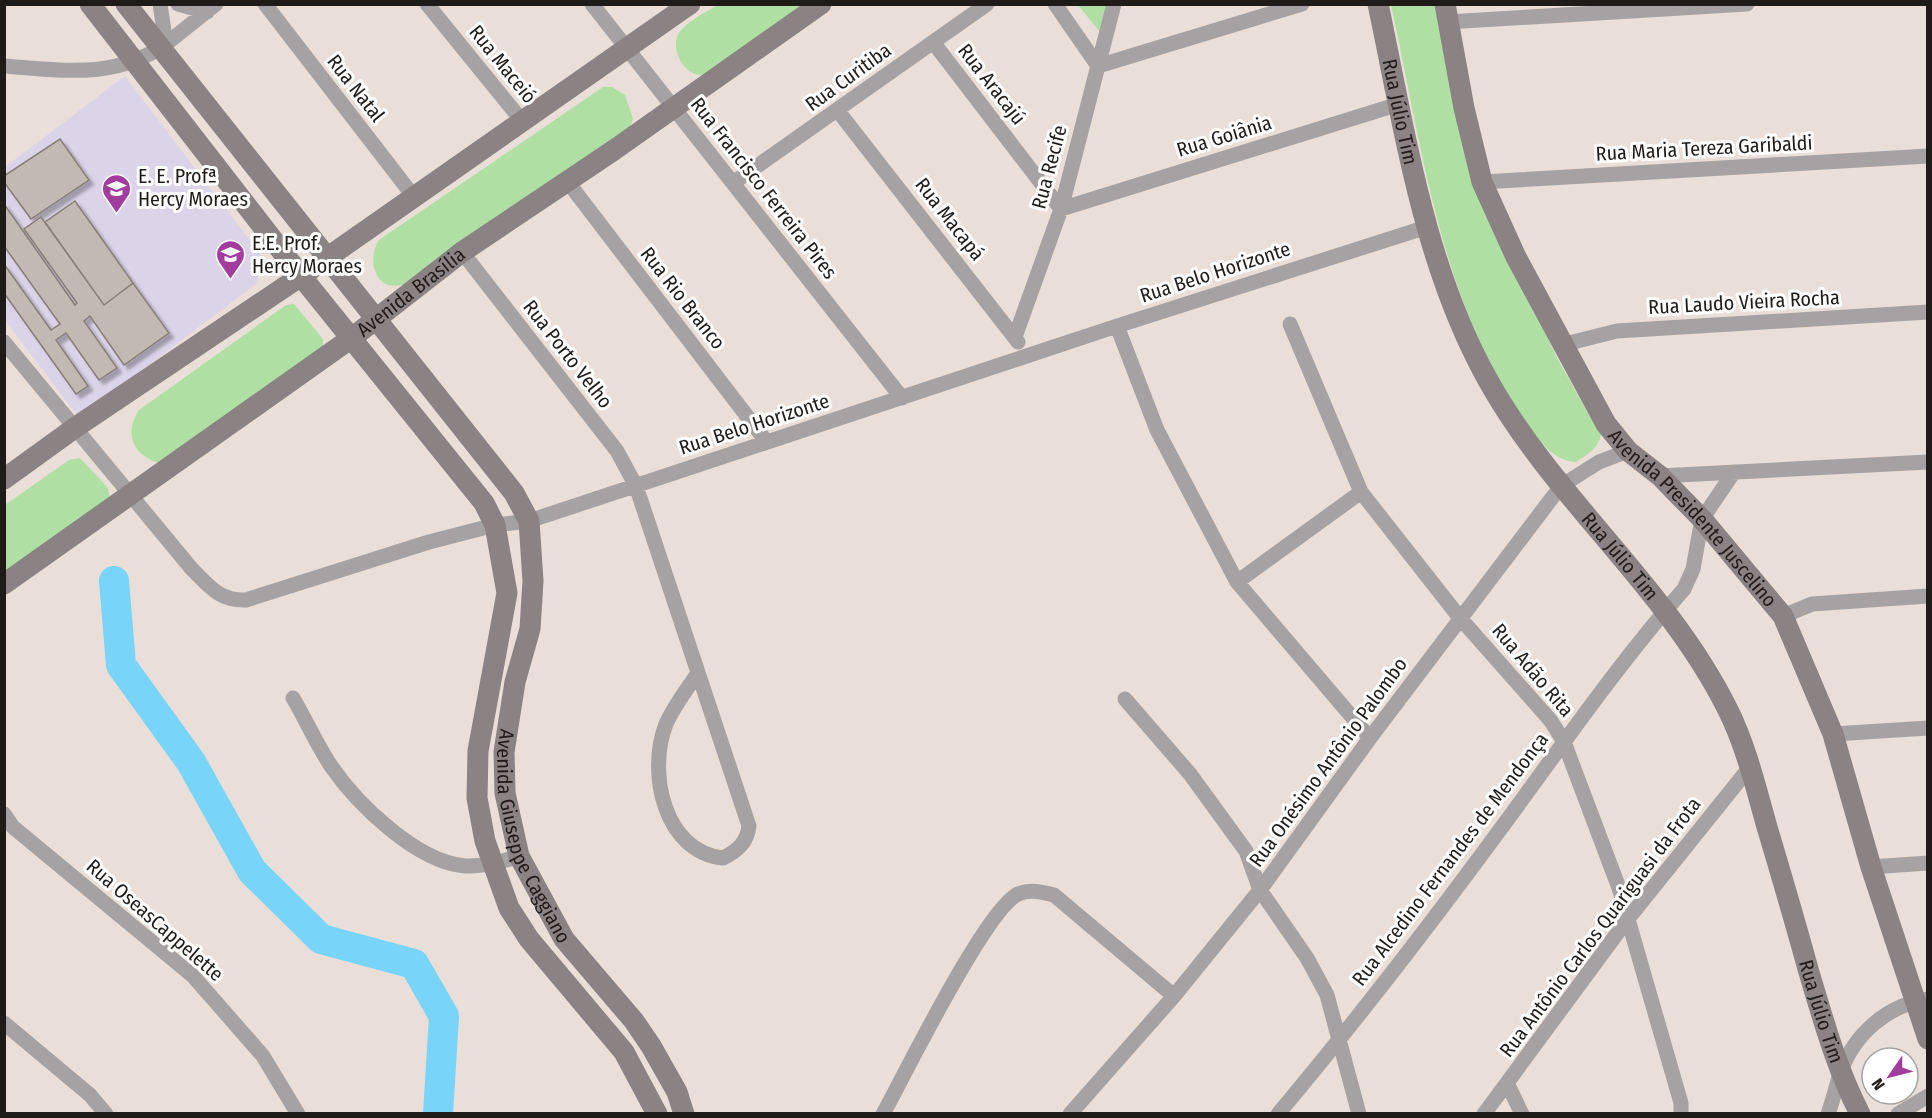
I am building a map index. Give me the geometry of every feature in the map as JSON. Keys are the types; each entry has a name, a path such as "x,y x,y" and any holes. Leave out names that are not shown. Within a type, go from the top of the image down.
{"main road":[{"name":"Avenida Giuseppe Caggiano","path":"90,4 301,276 353,337 484,503 495,525 505,570 507,593 478,751 477,798 485,842 509,908 529,939 624,1052 657,1113"},
{"path":"126,4 163,46 325,258 514,493 529,521"},
{"path":"4,479 76,427 301,276 690,4"},
{"name":"Avenida Brasília","path":"4,584 353,337 462,252 674,109 821,4"},
{"name":"Rua Júlio Tim","path":"1378,4 1426,227 1463,331 1489,383 1561,486 1666,610 1702,662 1729,712 1750,767 1840,1073 1860,1113"},
{"name":"Avenida Presidente Juscelino","path":"1446,13 1482,182 1515,256 1565,344 1606,424 1628,451 1660,476 1702,519 1783,616 1833,734 1871,867 1922,1000 1928,1039"},
{"name":"Avenida Giuseppe Caggiano","path":"529,521 533,581 530,629 515,682 504,752 505,792 519,856 564,939 634,1021 651,1046 677,1092 684,1113"}],"street":[{"path":"160,4 163,46"},
{"path":"177,4 211,8"},
{"name":"Rua Natal","path":"264,4 414,197"},
{"name":"Rua Maceió","path":"427,4 522,121"},
{"name":"Rua Francisco Ferreira Pires","path":"592,4 902,398"},
{"name":"Rua Curitiba","path":"733,183 987,4"},
{"path":"1055,4 1098,66 1302,4"},
{"name":"Rua Recife","path":"1015,337 1061,209 1114,4"},
{"path":"1446,13 1748,4"},
{"path":"4,66 94,71 134,61 163,46 211,8"},
{"name":"Rua Aracajú","path":"933,42 1061,209"},
{"name":"Rua Goiânia","path":"1061,209 1400,104"},
{"name":"Rua Macapá","path":"838,111 1015,337 1026,355"},
{"name":"Rua Maria Tereza Garibaldi","path":"1482,182 1928,156"},
{"name":"Rua Rio Branco","path":"567,181 766,441"},
{"name":"Rua Belo Horizonte","path":"129,495 212,590 229,601 246,600 495,525 529,521 1026,355 1426,227"},
{"name":"Rua Porto Velho","path":"462,252 617,451 636,486 749,826 748,836 741,846 723,858 699,854 679,835 667,814 659,769 666,725 698,673"},
{"name":"Rua Laudo Vieira Rocha","path":"1565,344 1617,331 1928,312"},
{"name":"Rua Adão Rita","path":"1290,324 1361,492 1460,618 1551,721 1564,742 1619,888 1681,1102 1681,1113"},
{"path":"1117,326 1157,430 1237,582 1370,738"},
{"path":"4,342 76,427 129,495"},
{"name":"Rua Onésimo Antônio Palombo","path":"1070,1113 1174,996 1260,890 1370,738 1561,486 1599,462 1628,451"},
{"path":"1660,476 1928,462"},
{"name":"Rua Alcedino Fernandes de Mendonça","path":"1278,1113 1338,1042 1443,907 1564,742 1690,579 1702,519 1734,472"},
{"path":"1237,582 1361,492"},
{"path":"1783,616 1812,604 1928,597"},
{"path":"294,698 332,767 366,806 400,837 429,857 465,866 493,864 519,856"},
{"path":"1125,699 1190,774 1246,851 1260,890 1307,958 1327,995 1359,1113"},
{"path":"1833,734 1928,728"},
{"name":"Rua Antônio Carlos Quariguasi da Frota","path":"1484,1113 1508,1085 1628,920 1750,767"},
{"name":"Rua OseasCappelette","path":"4,814 9,832 193,976 263,1056 298,1113"},
{"path":"1871,867 1928,863"},
{"path":"883,1113 983,933 1004,904 1018,894 1037,890 1054,895 1174,996"},
{"path":"1828,1113 1840,1073 1856,1041 1873,1025 1895,1010 1922,1000"},
{"path":"4,1023 90,1095 106,1113"},
{"path":"1508,1085 1522,1113"},
{"path":"1898,1113 1928,1096"}],"shaded area":[{"name":"E. E. Profª Hercy Moraes","path":"125,76 264,259 256,284 79,418 5,320 5,167"}],"green space":[{"path":"718,5 811,5 713,73 699,75 687,69 679,58 677,39 679,33 687,25"},
{"path":"1078,5 1108,5 1100,32"},
{"path":"1391,5 1440,5 1480,187 1556,356 1585,408 1602,431 1596,446 1576,462 1551,452 1534,432 1494,371 1471,322 1452,271 1437,218"},
{"path":"603,87 612,87 625,95 633,119 629,129 411,283 397,286 384,283 379,279 374,268 373,256 379,240"},
{"path":"294,304 323,339 323,351 158,463 142,454 133,442 132,435 134,419 139,410 286,305"},
{"path":"80,458 108,488 110,500 5,577 5,505 69,460"}],"building":[{"path":"60,139 89,180 31,219 4,182 4,176"},
{"path":"75,201 133,283 104,305 45,222"},
{"path":"4,204 75,305 77,303 24,229 41,217 104,305 133,283 169,333 124,365 90,316 84,321 117,368 99,380 66,333 56,340 88,386 76,394 4,293 4,264 51,330 60,324 4,246"}],"waterway":[{"path":"114,581 121,665 191,762 252,871 321,939 414,964 444,1016 438,1114"}],"place":[{"name":"E. E. Profª Hercy Moraes","path":"117,214"},
{"name":"E.E. Prof. Hercy Moraes","path":"231,280"}]}
